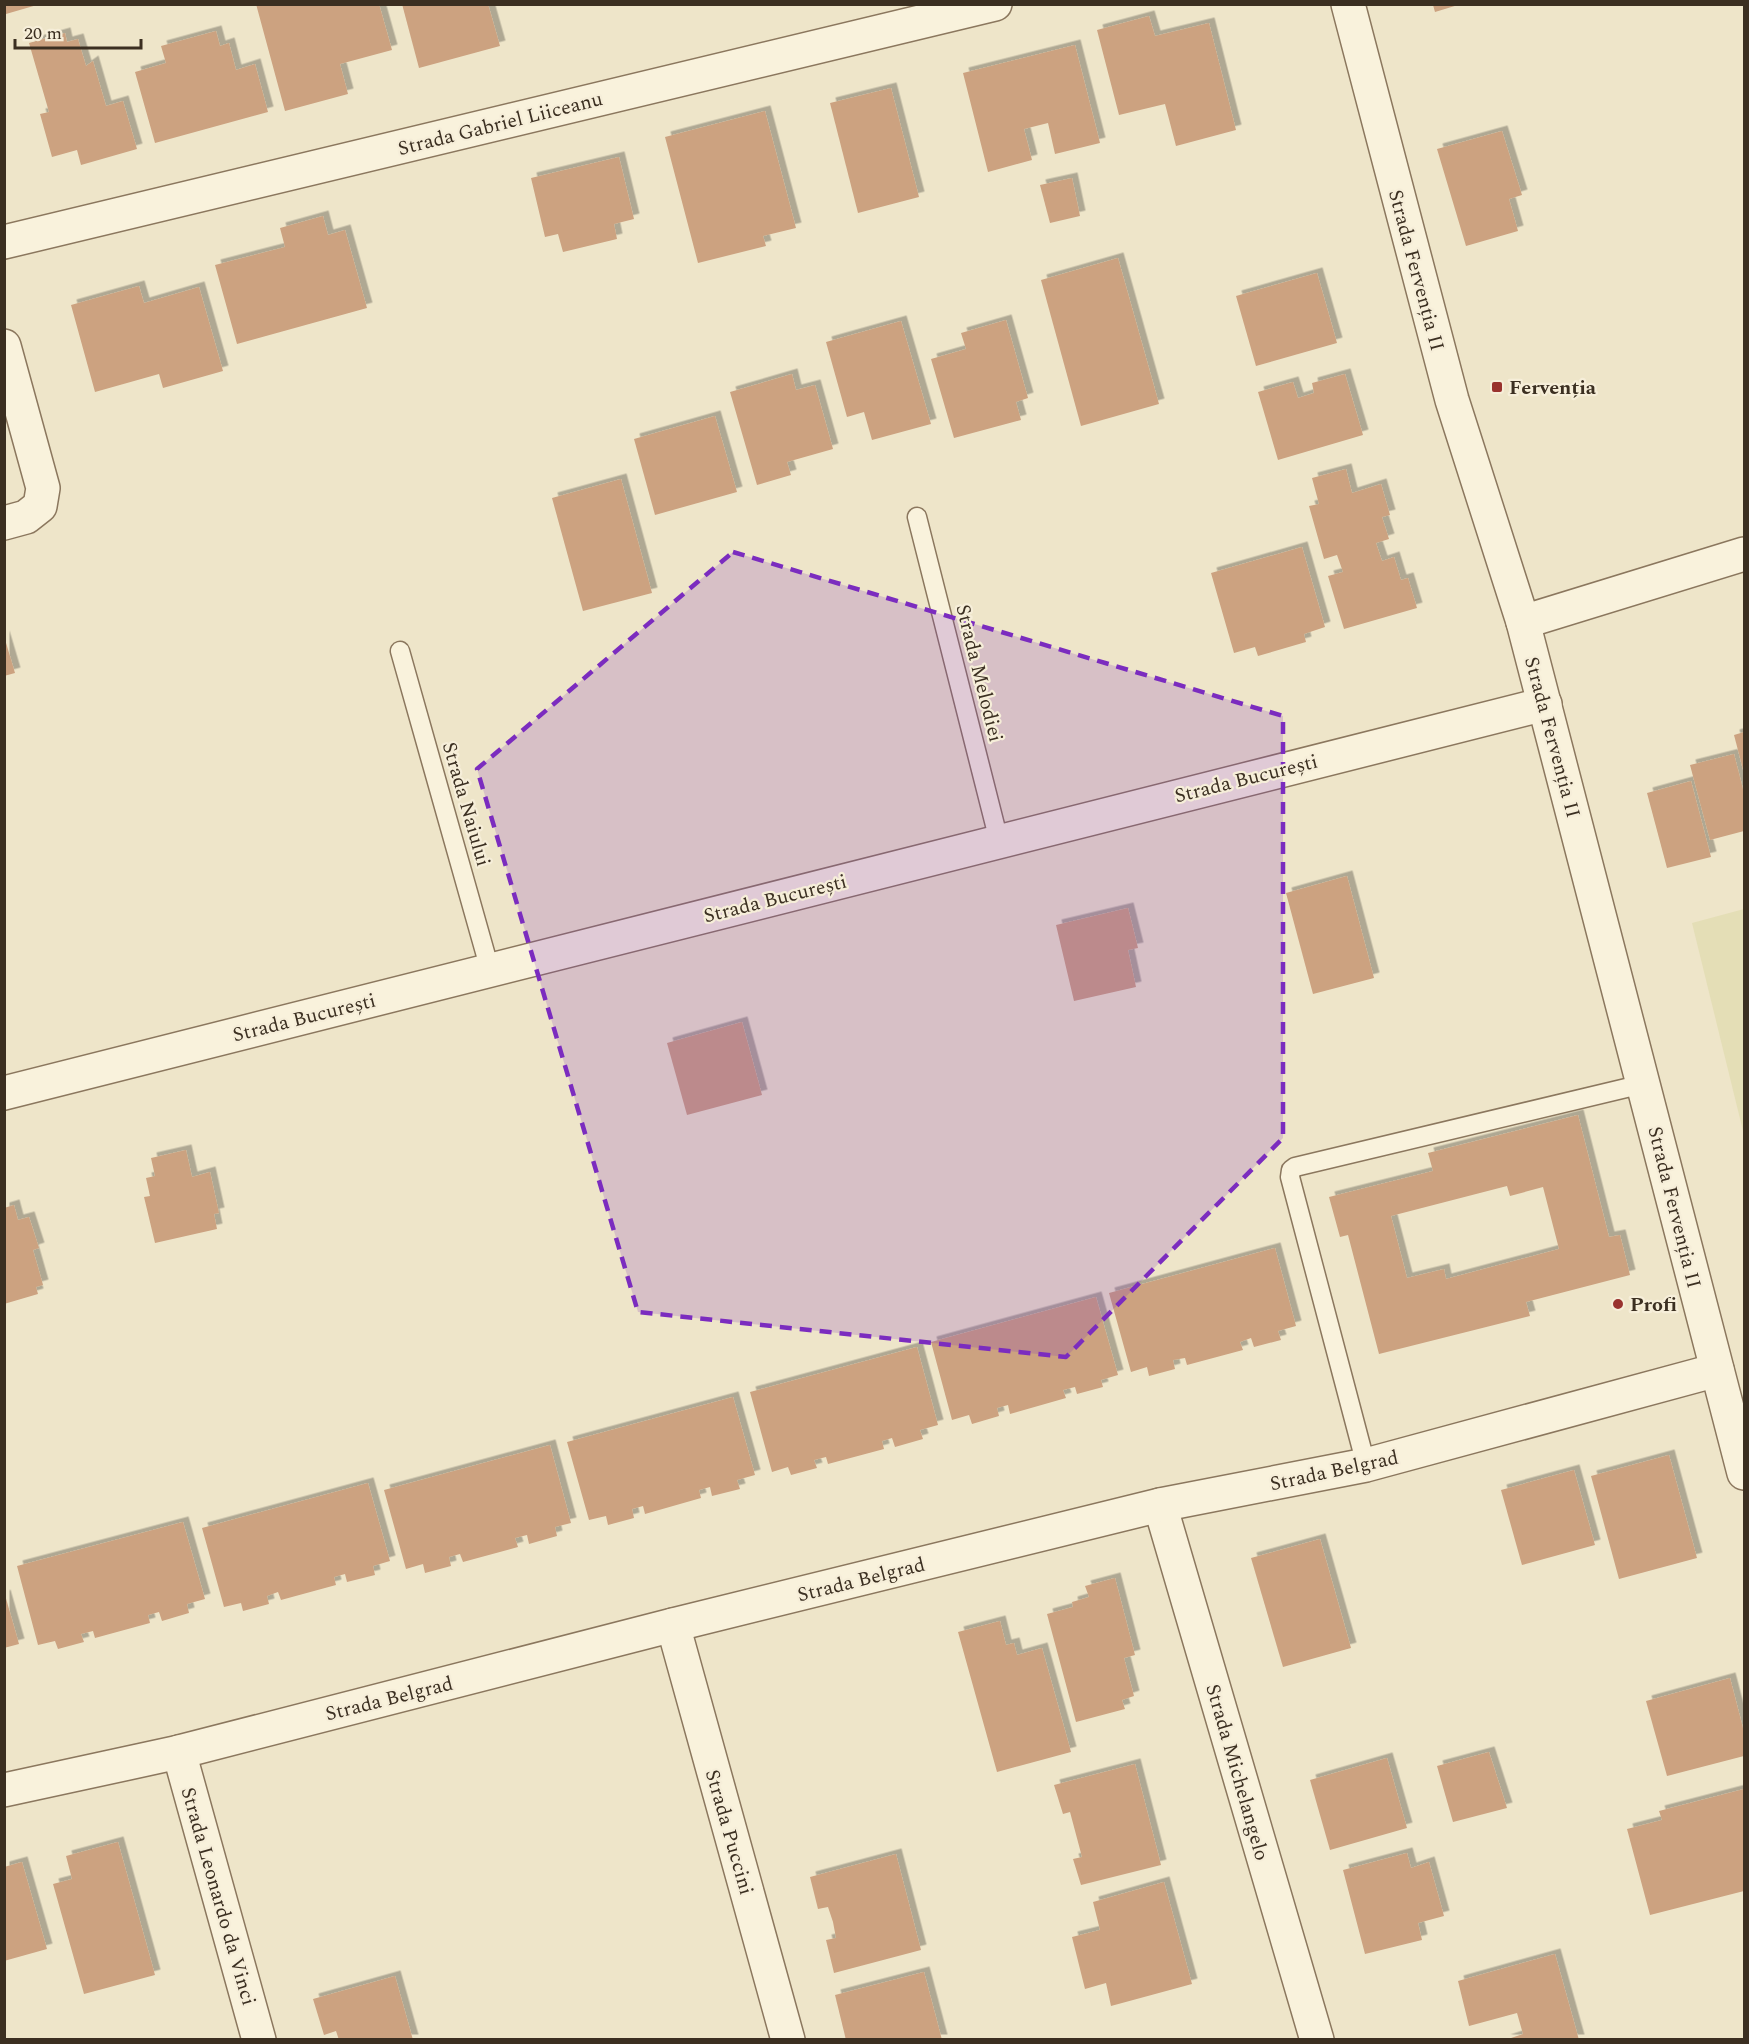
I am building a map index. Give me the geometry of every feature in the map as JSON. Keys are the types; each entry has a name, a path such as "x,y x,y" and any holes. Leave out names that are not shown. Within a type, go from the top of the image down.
{"street":[{"name":"Strada Gabriel Liiceanu","path":"4,242 995,4"},
{"name":"Strada Fervenția II","path":"1347,4 1452,400 1523,622 1744,1473"},
{"path":"4,346 43,488 40,506 26,517 4,523"},
{"path":"1523,622 1744,554"},
{"name":"Strada București","path":"4,1093 1545,704"},
{"name":"Strada Belgrad","path":"4,1790 179,1752 673,1625 1160,1504 1366,1465 1717,1370"},
{"name":"Strada Michelangelo","path":"1160,1504 1317,2040"},
{"name":"Strada Puccini","path":"673,1625 788,2040"},
{"name":"Strada Leonardo da Vinci","path":"179,1752 259,2040"}],"lane":[{"name":"Strada Melodiei","path":"917,517 999,841"},
{"name":"Strada Naiului","path":"400,651 490,970"},
{"path":"1366,1465 1290,1177 1291,1170 1295,1167 1643,1084"}],"highlighted area":[{"path":"733,552 1283,716 1283,1138 1066,1357 638,1312 477,769"}],"shaded area":[{"path":"1744,909 1744,1135 1692,923"}],"building":[{"path":"4,4 37,4 37,5 6,14"},
{"path":"256,4 379,4 392,50 340,64 348,94 285,111"},
{"path":"402,4 488,4 500,46 419,68"},
{"path":"1433,5 1458,5 1435,12"},
{"path":"1149,16 1155,36 1209,23 1236,130 1176,146 1165,104 1119,115 1097,30"},
{"path":"216,31 220,46 229,43 236,70 255,64 268,112 155,143 135,72 166,63 161,46"},
{"path":"65,33 67,42 78,39 86,66 93,61 106,106 123,101 137,149 81,165 77,150 52,157 40,114 49,112 29,43"},
{"path":"1075,45 1100,143 1055,154 1048,123 1024,129 1032,160 988,172 963,73"},
{"path":"891,88 919,197 858,213 830,103"},
{"path":"765,111 796,228 763,236 766,246 698,263 665,137"},
{"path":"1502,131 1522,195 1509,199 1518,231 1466,246 1437,149"},
{"path":"619,157 634,219 614,224 617,239 563,252 558,234 545,237 531,178"},
{"path":"1072,178 1080,216 1050,223 1040,185"},
{"path":"323,216 328,235 345,230 367,308 237,344 215,265 285,247 280,228"},
{"path":"1118,258 1159,404 1081,426 1041,280"},
{"path":"1317,273 1337,343 1256,366 1236,296"},
{"path":"139,286 144,303 199,287 223,371 163,388 159,374 95,392 71,305"},
{"path":"1006,320 1028,398 1016,402 1021,420 954,438 931,359 966,349 961,333"},
{"path":"901,321 931,424 872,440 864,412 847,417 826,342"},
{"path":"792,374 796,390 815,385 833,449 787,462 791,475 757,485 730,392"},
{"path":"1345,374 1363,435 1278,460 1258,392 1293,382 1298,398 1314,393 1312,383"},
{"path":"715,416 737,492 655,515 634,439"},
{"path":"1346,469 1352,493 1381,484 1390,515 1382,517 1389,539 1376,543 1382,561 1394,557 1401,580 1408,578 1417,608 1344,629 1328,576 1343,572 1337,555 1324,559 1309,506 1319,504 1312,478"},
{"path":"621,479 652,593 583,611 552,498"},
{"path":"1302,547 1325,627 1304,634 1306,642 1258,656 1255,647 1234,653 1211,573"},
{"path":"4,636 15,673 4,676"},
{"path":"1744,732 1744,773 1734,735"},
{"path":"1734,754 1744,793 1744,831 1710,840 1690,765"},
{"path":"1691,781 1711,857 1667,868 1647,793"},
{"path":"1347,876 1374,978 1313,994 1286,893"},
{"path":"1128,908 1138,948 1128,950 1136,987 1074,1001 1056,925"},
{"path":"742,1022 762,1095 687,1115 667,1043"},
{"path":"1578,1115 1609,1237 1620,1235 1630,1275 1526,1302 1530,1316 1379,1354 1348,1235 1340,1237 1329,1197 1433,1171 1428,1153","holes":["1507,1186 1510,1196 1543,1187 1559,1249 1446,1279 1444,1269 1407,1278 1391,1216"]},
{"path":"186,1150 192,1177 210,1172 219,1213 214,1214 217,1229 155,1243 144,1197 150,1196 146,1178 155,1176 151,1158"},
{"path":"14,1205 18,1220 29,1217 39,1248 33,1250 43,1285 36,1287 38,1294 4,1304 4,1208"},
{"path":"1275,1248 1296,1326 1278,1331 1281,1340 1254,1347 1251,1338 1240,1342 1243,1350 1187,1365 1185,1358 1173,1360 1175,1369 1149,1376 1147,1367 1131,1372 1109,1293"},
{"path":"1096,1297 1118,1375 1101,1380 1103,1387 1077,1394 1075,1387 1063,1390 1066,1398 1010,1414 1008,1405 997,1408 999,1416 972,1424 969,1415 952,1420 931,1342"},
{"path":"917,1347 938,1425 920,1430 923,1439 895,1447 892,1438 882,1441 884,1449 828,1464 826,1457 814,1460 817,1468 791,1475 788,1467 772,1472 750,1392"},
{"path":"733,1397 755,1475 737,1480 740,1489 712,1496 710,1487 699,1490 701,1498 645,1514 643,1506 632,1509 634,1518 608,1525 606,1516 589,1520 567,1442"},
{"path":"550,1445 571,1523 555,1527 557,1536 529,1544 527,1535 515,1538 518,1547 463,1562 460,1554 449,1557 451,1566 425,1573 423,1564 406,1569 384,1490"},
{"path":"1669,1455 1697,1558 1619,1579 1591,1476"},
{"path":"1574,1470 1595,1545 1522,1565 1501,1490"},
{"path":"368,1483 390,1561 373,1566 375,1575 347,1582 345,1574 334,1577 336,1585 281,1600 278,1592 267,1596 269,1604 243,1611 241,1603 224,1607 202,1528"},
{"path":"183,1522 205,1599 187,1604 189,1613 162,1621 159,1612 148,1615 150,1623 95,1638 93,1631 81,1634 84,1642 58,1649 55,1641 38,1645 17,1566"},
{"path":"1320,1539 1351,1648 1283,1667 1251,1558"},
{"path":"1115,1578 1135,1655 1124,1658 1134,1696 1122,1700 1125,1709 1076,1722 1047,1614 1073,1607 1072,1602 1089,1597 1085,1586"},
{"path":"4,1596 19,1644 4,1648"},
{"path":"1000,1621 1006,1645 1014,1643 1017,1655 1042,1648 1071,1752 997,1772 958,1632"},
{"path":"1730,1678 1744,1732 1744,1756 1667,1776 1646,1701"},
{"path":"1489,1752 1507,1808 1453,1822 1437,1766"},
{"path":"1387,1758 1407,1828 1330,1850 1310,1780"},
{"path":"1135,1764 1161,1865 1081,1885 1073,1859 1082,1857 1070,1812 1063,1814 1054,1785"},
{"path":"1744,1789 1744,1891 1650,1915 1627,1829 1662,1820 1659,1811"},
{"path":"118,1842 155,1975 84,1994 53,1884 72,1879 66,1856"},
{"path":"1407,1853 1411,1868 1429,1862 1444,1916 1418,1923 1422,1940 1365,1954 1343,1870"},
{"path":"896,1854 921,1950 834,1973 826,1940 836,1938 833,1922 828,1907 818,1909 810,1877"},
{"path":"22,1862 47,1949 4,1961 4,1867"},
{"path":"1164,1882 1192,1984 1111,2006 1106,1983 1085,1989 1072,1937 1100,1930 1093,1902"},
{"path":"1555,1954 1579,2040 1505,2040 1523,2034 1517,2013 1469,2026 1458,1981"},
{"path":"924,1972 942,2040 846,2040 835,1995"},
{"path":"395,1976 413,2040 339,2040 336,2031 324,2035 313,1999"}],"place":[{"name":"Fervenția","path":"1497,387"},
{"name":"Profi","path":"1618,1304"}]}
